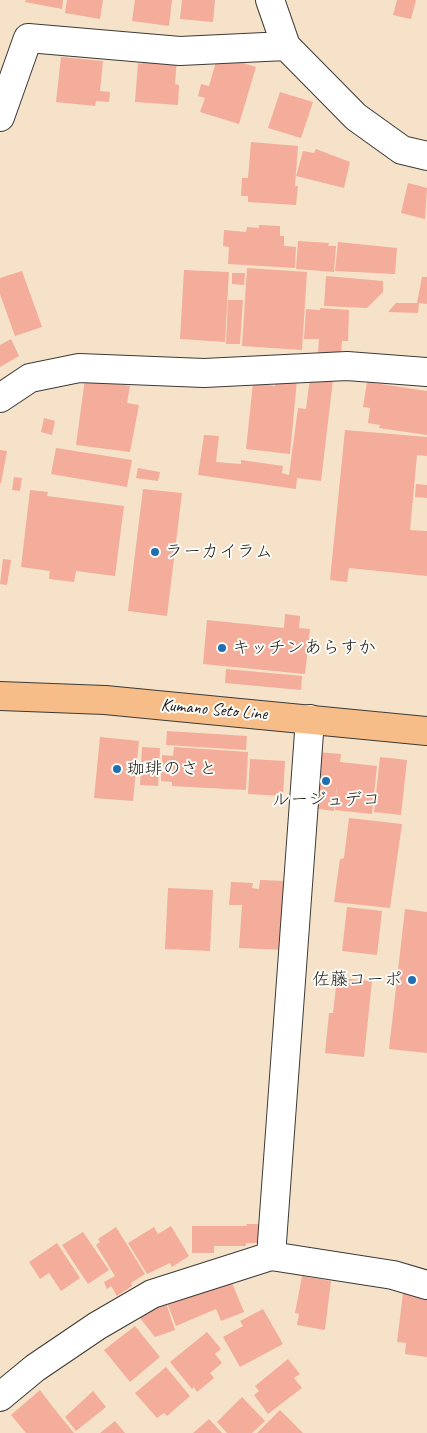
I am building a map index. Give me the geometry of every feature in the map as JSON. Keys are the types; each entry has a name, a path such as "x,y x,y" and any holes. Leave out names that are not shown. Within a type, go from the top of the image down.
{"main road":[{"name":"Kumano Seto Line","path":"0,696 105,700 427,731"}],"street":[{"path":"270,0 286,46 356,117 402,150 427,156"},
{"path":"0,117 28,38 180,51 286,46"},
{"path":"0,398 30,378 79,368 204,373 347,366 427,372"},
{"path":"271,1256 310,719"},
{"path":"0,1397 35,1368 97,1326 152,1294 271,1256 393,1275 427,1284"}],"building":[{"path":"26,0 63,0 62,9 25,2"},
{"path":"67,0 103,0 100,19 65,13"},
{"path":"135,0 172,0 169,26 132,21"},
{"path":"182,0 215,0 213,22 180,19"},
{"path":"397,0 416,0 411,19 393,15"},
{"path":"143,54 177,59 175,84 179,85 178,105 135,102 138,63 142,64"},
{"path":"218,55 256,67 239,124 200,112 205,98 198,96 201,84 209,86"},
{"path":"61,57 103,61 100,91 110,92 109,102 96,101 95,106 56,102"},
{"path":"280,92 313,102 301,138 268,128"},
{"path":"251,142 298,146 295,186 298,186 296,205 248,202 248,196 241,196 242,178 248,178"},
{"path":"316,149 350,162 344,188 296,176 303,151 314,153"},
{"path":"408,183 427,188 425,219 401,213"},
{"path":"259,225 280,226 280,236 284,236 284,246 296,247 295,268 228,264 229,247 223,246 224,230 246,232 247,227 259,228"},
{"path":"298,241 329,243 328,246 336,246 334,272 296,269"},
{"path":"338,242 397,248 395,274 335,271"},
{"path":"247,268 307,272 302,350 242,346"},
{"path":"184,270 229,272 225,342 180,339"},
{"path":"22,271 42,327 15,336 0,294 0,278"},
{"path":"232,273 245,273 244,285 232,284"},
{"path":"326,276 383,281 383,292 367,308 324,306"},
{"path":"422,277 427,277 427,304 419,303 418,313 388,312 396,303 417,303"},
{"path":"228,300 243,300 240,344 226,344"},
{"path":"320,308 349,310 348,341 342,341 341,354 318,353 319,339 304,339 306,309 320,310"},
{"path":"11,339 19,356 0,367 0,345"},
{"path":"310,377 333,380 321,481 297,478 296,489 198,475 204,435 219,436 216,462 241,464 241,460 283,466 282,473 289,475 298,408 306,409"},
{"path":"275,378 297,380 290,454 246,449 253,383 275,386"},
{"path":"85,379 130,386 127,403 139,405 130,452 76,445"},
{"path":"367,382 427,391 427,435 379,428 380,425 368,423 370,408 363,407"},
{"path":"44,418 55,421 52,435 41,432"},
{"path":"345,430 427,437 427,456 417,455 410,530 427,531 427,576 349,568 347,582 330,580"},
{"path":"56,448 132,460 127,487 51,474"},
{"path":"0,450 7,451 1,483 0,483"},
{"path":"138,468 160,472 158,481 136,478"},
{"path":"14,477 22,478 20,491 12,490"},
{"path":"416,484 427,485 427,498 415,497"},
{"name":"ラーカイラム","path":"143,489 182,493 167,616 128,611"},
{"path":"30,490 48,492 47,496 124,506 115,576 76,571 74,582 49,579 50,571 21,567"},
{"path":"3,559 11,560 7,585 0,584"},
{"path":"285,614 300,616 299,628 310,629 305,674 203,664 207,620 284,628"},
{"path":"226,669 302,676 301,690 225,683"},
{"path":"167,731 247,736 246,750 166,745"},
{"name":"珈琲のさと","path":"100,737 139,741 133,801 94,798"},
{"path":"142,747 160,748 158,786 140,785"},
{"path":"174,747 248,752 246,790 172,786 172,782 161,781 162,755 173,756"},
{"path":"317,752 341,754 340,762 377,766 372,814 335,810 337,783 334,811 311,808"},
{"path":"380,757 407,760 401,815 374,812"},
{"path":"250,759 285,761 283,796 248,794"},
{"path":"349,818 402,824 390,908 334,902 340,859 344,858"},
{"path":"260,880 284,881 283,890 288,890 285,950 239,948 242,905 229,905 231,882 253,883 252,888 259,889"},
{"path":"168,888 213,890 210,951 165,949"},
{"path":"347,907 382,911 377,955 342,951"},
{"name":"佐藤コーポ","path":"405,909 427,912 427,1053 389,1049"},
{"path":"337,978 372,981 364,1057 325,1053 329,1013 333,1013"},
{"path":"247,1224 268,1224 268,1243 246,1243 246,1246 214,1246 214,1253 192,1253 192,1226 246,1226"},
{"path":"171,1226 189,1256 172,1267 170,1263 147,1274 128,1243 154,1227 158,1234"},
{"path":"116,1227 145,1274 131,1283 132,1286 117,1296 111,1286 107,1289 104,1282 115,1276 96,1245 100,1242 98,1239"},
{"path":"83,1232 109,1270 88,1284 62,1245"},
{"path":"57,1243 80,1278 61,1291 49,1273 40,1279 29,1262"},
{"path":"228,1273 244,1312 221,1321 216,1309 176,1326 165,1298"},
{"path":"302,1276 331,1281 325,1330 297,1325 299,1314 295,1313"},
{"path":"403,1293 427,1296 427,1357 405,1354 406,1343 397,1342"},
{"path":"165,1300 175,1330 155,1337 132,1308"},
{"path":"263,1309 283,1344 240,1367 223,1337 243,1326 240,1321"},
{"path":"135,1326 160,1357 130,1382 104,1350"},
{"path":"207,1332 221,1349 215,1354 222,1363 210,1373 214,1378 197,1392 194,1387 192,1389 170,1362"},
{"path":"288,1359 300,1374 294,1378 302,1388 268,1414 254,1395 259,1391 255,1386"},
{"path":"166,1367 190,1396 167,1416 164,1413 157,1418 135,1393"},
{"path":"40,1390 74,1433 26,1433 11,1415"},
{"path":"93,1391 106,1407 76,1431 65,1417"},
{"path":"242,1397 265,1421 252,1433 227,1433 217,1422"},
{"path":"280,1410 303,1433 257,1433"},
{"path":"209,1419 222,1433 193,1433"},
{"path":"115,1421 125,1433 100,1433"}],"place":[{"name":"ラーカイラム","path":"155,552"},
{"name":"キッチンあらすか","path":"222,648"},
{"name":"珈琲のさと","path":"117,769"},
{"name":"ルージュデコ","path":"326,781"},
{"name":"佐藤コーポ","path":"412,980"}]}
